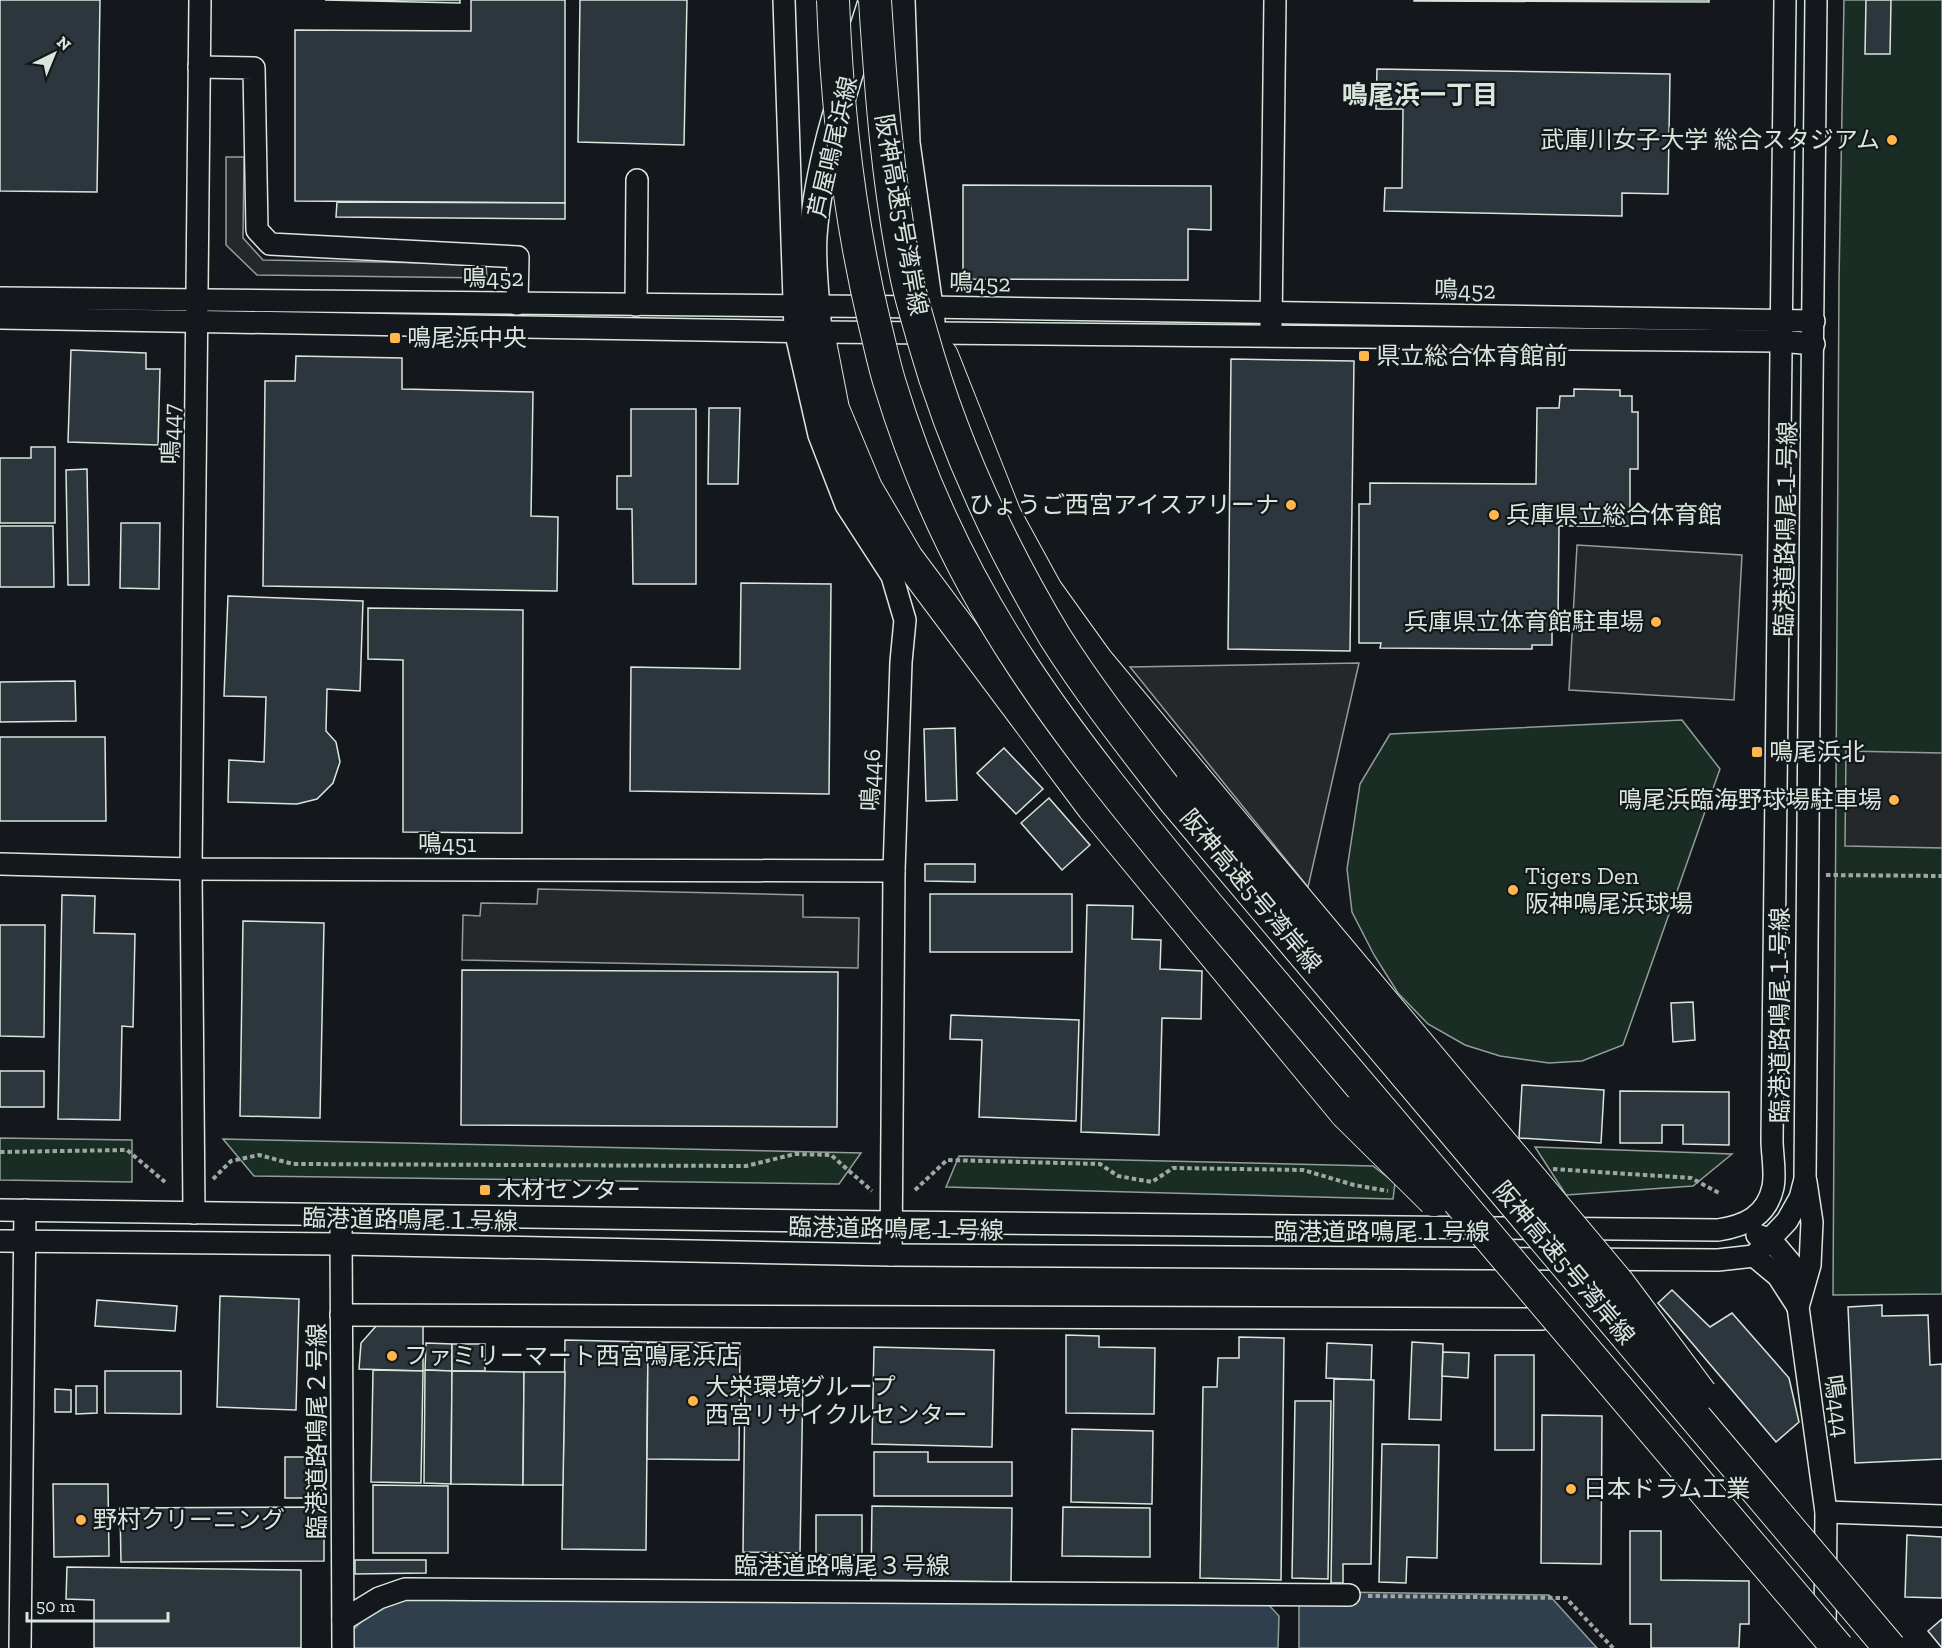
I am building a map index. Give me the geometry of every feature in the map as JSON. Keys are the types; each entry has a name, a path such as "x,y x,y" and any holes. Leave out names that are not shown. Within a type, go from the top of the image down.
{"highway":[{"name":"阪神高速5号湾岸線","path":"833,0 836,72 845,172 868,296 889,383 923,479 972,580 1023,666 1107,784 1838,1648"},
{"name":"阪神高速5号湾岸線","path":"874,0 881,93 898,225 907,280 934,380 967,468 1008,555 1056,638 1114,721 1175,801 1890,1648"},
{"path":"806,319 833,409 866,488 907,558 1093,807 1346,1113 1603,1371"},
{"path":"930,320 1005,515 1046,590 1097,661 1619,1284 1736,1442 1901,1648"}],"main road":[{"name":"芦屋鳴尾浜線","path":"806,319 813,238 826,159 837,112 874,0"},
{"path":"901,0 906,142 930,320"}],"street":[{"name":"鳴447","path":"194,1214 191,868 200,0"},
{"name":"鳴446","path":"784,0 806,319 819,435 846,504 892,576 905,620 901,662 894,871 891,1255"},
{"path":"1271,336 1275,0"},
{"name":"臨港道路鳴尾１号線","path":"0,1210 1718,1230 1737,1227 1751,1221 1765,1207 1773,1187 1785,0"},
{"name":"臨港道路鳴尾１号線","path":"0,1241 341,1244 891,1255 1718,1260 1754,1256 1787,1221 1800,1198 1805,1179 1816,0"},
{"path":"200,67 254,68 257,230 270,244 518,257 517,304"},
{"path":"636,305 637,180"},
{"name":"鳴452","path":"0,298 198,311 930,320 1271,313 1780,331"},
{"name":"鳴452","path":"0,318 517,304 636,305 806,319"},
{"name":"鳴452","path":"930,320 1271,336 1780,331 1814,321"},
{"path":"1780,331 1814,344"},
{"name":"鳴451","path":"0,864 191,868 894,871"},
{"path":"1798,1308 1810,1265 1812,1222 1805,1179"},
{"path":"20,1648 25,1210"},
{"name":"臨港道路鳴尾２号線","path":"341,1214 343,1648"},
{"path":"1737,1227 1771,1240 1805,1280"},
{"path":"1754,1256 1778,1276 1798,1308"},
{"name":"鳴444","path":"1798,1308 1826,1512 1825,1648"},
{"path":"341,1315 1542,1319"},
{"path":"1826,1512 1942,1516"},
{"name":"臨港道路鳴尾３号線","path":"343,1620 378,1598 405,1589 1349,1596"}],"path":[{"path":"1807,874 1942,876"},
{"path":"0,1152 127,1150 165,1182"},
{"path":"209,1183 231,1161 259,1155 293,1164 746,1166 795,1154 831,1155 873,1191"},
{"path":"915,1190 947,1160 1100,1164 1118,1176 1152,1182 1173,1168 1303,1170 1354,1185 1398,1192"},
{"path":"1545,1174 1555,1167 1691,1178 1719,1192"},
{"path":"1349,1596 1566,1598 1613,1648"}],"green space":[{"path":"1844,0 1942,0 1942,1294 1833,1295 1839,281"},
{"name":"Tigers Den 阪神鳴尾浜球場","path":"1682,720 1720,769 1623,1045 1582,1061 1549,1063 1500,1056 1465,1045 1428,1024 1398,993 1374,955 1352,912 1347,869 1360,784 1390,734"},
{"path":"0,1138 132,1140 132,1182 0,1180"},
{"path":"223,1139 861,1153 839,1184 254,1176"},
{"path":"1535,1147 1732,1154 1693,1186 1566,1195"},
{"path":"959,1156 1373,1166 1395,1183 1393,1199 946,1187"}],"shaded area":[{"path":"226,157 244,157 243,238 263,260 486,264 487,278 257,275 226,245"},
{"name":"兵庫県立体育館駐車場","path":"1577,545 1742,555 1734,700 1569,690"},
{"path":"1359,663 1308,887 1130,667"},
{"name":"鳴尾浜臨海野球場駐車場","path":"1846,751 1942,753 1942,848 1845,846"},
{"path":"538,889 803,895 803,917 859,918 858,968 462,960 463,915 480,916 481,903 537,904"}],"water":[{"path":"393,1590 1267,1603 1279,1616 1278,1648 349,1648 349,1634"},
{"path":"1335,1592 1549,1595 1597,1648 1299,1648 1299,1604"}],"building":[{"path":"0,0 100,0 97,192 0,191"},
{"path":"325,0 460,0 460,3"},
{"path":"471,0 565,0 565,203 295,201 295,30 471,31"},
{"path":"580,0 687,0 684,145 578,142"},
{"path":"1709,0 1709,2 1414,1"},
{"path":"1866,0 1891,0 1890,54 1865,54"},
{"path":"1377,69 1670,74 1668,194 1622,193 1622,216 1384,211 1385,188 1402,188 1403,109 1376,109"},
{"path":"963,185 1211,186 1211,230 1188,229 1188,280 963,279"},
{"path":"337,202 565,203 565,219 336,217"},
{"path":"71,350 146,353 146,369 160,369 158,445 68,442"},
{"path":"296,356 402,358 402,389 533,392 531,516 558,517 557,591 263,586 265,381 295,381"},
{"name":"ひょうご西宮アイスアリーナ","path":"1231,359 1354,361 1350,651 1228,649"},
{"name":"兵庫県立総合体育館","path":"1574,389 1620,390 1620,396 1632,396 1632,412 1638,412 1638,469 1630,469 1630,526 1559,526 1558,623 1552,623 1552,645 1532,645 1532,649 1380,648 1381,643 1359,643 1359,504 1370,504 1370,483 1536,484 1537,408 1559,408 1560,396 1574,396"},
{"path":"709,408 740,408 738,484 708,484"},
{"path":"631,409 696,409 696,584 633,584 632,509 617,509 617,476 631,476"},
{"path":"31,447 55,447 55,523 0,523 0,458 31,458"},
{"path":"87,469 89,585 68,585 66,470"},
{"path":"121,523 160,523 159,589 120,588"},
{"path":"0,526 53,526 54,587 0,587"},
{"path":"741,583 831,584 829,794 630,791 631,667 740,669"},
{"path":"228,596 363,601 360,691 327,689 326,731 336,742 340,762 333,783 317,799 297,804 228,802 229,760 264,762 266,697 224,696"},
{"path":"368,608 523,610 522,833 403,832 403,660 368,659"},
{"path":"75,681 76,721 0,722 0,682"},
{"path":"955,728 957,800 926,801 924,729"},
{"path":"0,737 105,737 106,821 0,821"},
{"path":"1004,748 1043,789 1016,814 977,773"},
{"path":"1049,798 1090,845 1062,870 1021,823"},
{"path":"925,864 975,864 975,882 925,881"},
{"path":"930,894 1072,894 1072,952 930,952"},
{"path":"62,895 95,896 94,933 135,934 133,1027 122,1026 120,1120 58,1119"},
{"path":"1087,905 1133,906 1132,939 1161,940 1160,969 1202,971 1201,1019 1162,1018 1159,1135 1081,1132"},
{"path":"243,921 324,923 320,1118 240,1116"},
{"path":"0,925 45,925 44,1037 0,1036"},
{"path":"462,970 838,972 837,1127 461,1125"},
{"path":"1693,1002 1695,1040 1673,1042 1671,1003"},
{"path":"951,1015 1079,1020 1076,1121 979,1117 982,1040 950,1039"},
{"path":"0,1071 44,1071 44,1107 0,1107"},
{"path":"1522,1085 1604,1090 1601,1143 1519,1138"},
{"path":"1620,1091 1729,1092 1729,1145 1683,1144 1683,1125 1662,1125 1662,1143 1620,1143"},
{"path":"1672,1290 1710,1327 1732,1313 1789,1378 1799,1422 1776,1442 1658,1303"},
{"path":"220,1296 299,1299 296,1410 217,1407"},
{"path":"97,1300 177,1306 175,1331 95,1326"},
{"path":"1882,1305 1882,1316 1928,1315 1930,1365 1942,1364 1942,1459 1855,1463 1848,1307"},
{"name":"ファミリーマート西宮鳴尾浜店","path":"377,1325 423,1325 423,1371 359,1369 361,1343"},
{"path":"1066,1335 1099,1336 1099,1347 1155,1348 1154,1414 1066,1413"},
{"path":"1239,1337 1284,1338 1281,1580 1200,1578 1203,1387 1217,1387 1218,1358 1239,1358"},
{"path":"565,1340 648,1342 646,1550 562,1549"},
{"name":"大栄環境グループ 西宮リサイクルセンター","path":"648,1342 740,1343 739,1460 647,1459"},
{"path":"1412,1342 1443,1344 1441,1420 1409,1419"},
{"path":"426,1343 452,1344 452,1371 425,1370"},
{"path":"1327,1343 1372,1345 1371,1380 1326,1378"},
{"path":"452,1344 485,1344 485,1371 452,1371"},
{"path":"874,1347 994,1350 992,1447 872,1444"},
{"path":"1443,1352 1469,1353 1468,1378 1442,1376"},
{"name":"日本ドラム工業","path":"1495,1355 1534,1355 1534,1450 1495,1450"},
{"path":"373,1370 423,1371 421,1483 371,1482"},
{"path":"425,1370 452,1371 451,1484 424,1483"},
{"path":"105,1371 181,1371 181,1414 105,1413"},
{"path":"452,1371 524,1372 523,1485 451,1484"},
{"path":"524,1372 565,1372 563,1485 523,1485"},
{"path":"745,1379 803,1380 800,1553 743,1552"},
{"path":"1334,1379 1374,1380 1371,1564 1343,1564 1343,1583 1331,1583"},
{"path":"76,1386 97,1386 97,1413 76,1414"},
{"path":"55,1389 71,1390 71,1412 55,1412"},
{"path":"1295,1401 1331,1401 1328,1579 1292,1578"},
{"name":"日本ドラム工業","path":"1542,1415 1602,1416 1601,1564 1541,1563"},
{"path":"1072,1429 1153,1431 1152,1504 1071,1502"},
{"path":"1382,1444 1439,1445 1437,1558 1407,1557 1406,1583 1379,1582"},
{"path":"874,1452 928,1452 928,1462 1012,1462 1012,1496 874,1496"},
{"path":"285,1457 321,1457 322,1498 285,1498"},
{"name":"野村クリーニング","path":"53,1484 108,1484 109,1556 54,1557"},
{"path":"373,1485 448,1486 448,1553 373,1553"},
{"path":"872,1506 1012,1508 1011,1582 871,1580"},
{"path":"324,1507 324,1561 121,1562 120,1508"},
{"path":"1063,1507 1150,1508 1150,1557 1062,1556"},
{"path":"816,1515 862,1515 862,1555 816,1555"},
{"path":"1630,1531 1661,1531 1661,1580 1749,1581 1749,1624 1740,1624 1739,1648 1651,1648 1651,1624 1630,1624"},
{"path":"1907,1535 1942,1537 1942,1598 1905,1597"},
{"path":"355,1560 426,1560 426,1573 355,1574"},
{"path":"67,1567 301,1570 301,1648 94,1648 94,1600 66,1599"},
{"path":"1942,1619 1942,1648 1928,1631"}],"place":[{"name":"武庫川女子大学 総合スタジアム","path":"1892,140"},
{"name":"鳴尾浜中央","path":"395,338"},
{"name":"県立総合体育館前","path":"1364,356"},
{"name":"ひょうご西宮アイスアリーナ","path":"1291,505"},
{"name":"兵庫県立総合体育館","path":"1494,515"},
{"name":"兵庫県立体育館駐車場","path":"1656,622"},
{"name":"鳴尾浜北","path":"1757,752"},
{"name":"鳴尾浜臨海野球場駐車場","path":"1894,800"},
{"name":"Tigers Den 阪神鳴尾浜球場","path":"1513,890"},
{"name":"木材センター","path":"485,1190"},
{"name":"ファミリーマート西宮鳴尾浜店","path":"392,1356"},
{"name":"大栄環境グループ 西宮リサイクルセンター","path":"693,1401"},
{"name":"日本ドラム工業","path":"1571,1489"},
{"name":"野村クリーニング","path":"81,1520"}],"district":[{"name":"鳴尾浜一丁目","path":"1420,95"}]}
